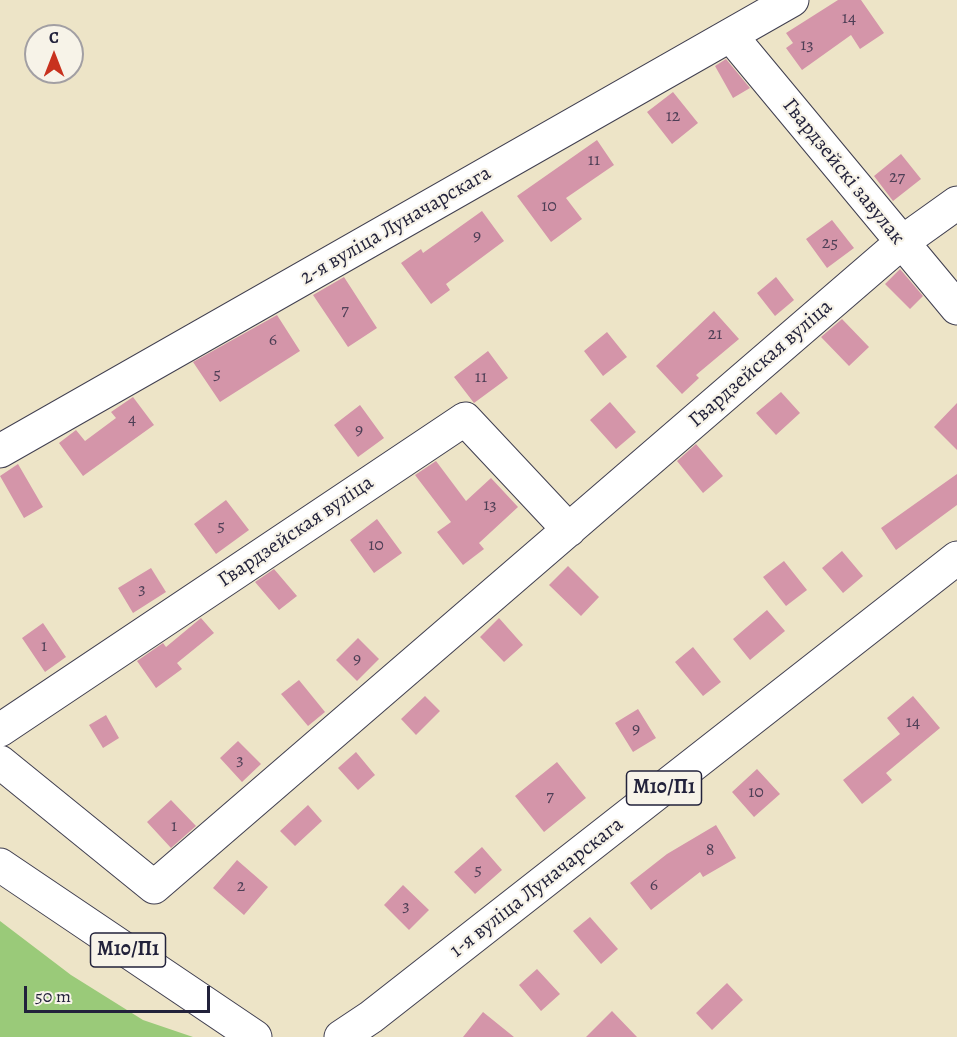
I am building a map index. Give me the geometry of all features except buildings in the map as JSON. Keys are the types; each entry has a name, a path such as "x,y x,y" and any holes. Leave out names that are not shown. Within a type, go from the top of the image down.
{"street":[{"name":"2-я вуліца Луначарскага","path":"0,452 792,0"},
{"name":"Гвардзейскі завулак","path":"731,36 957,308"},
{"name":"Гвардзейская вуліца","path":"0,762 154,887 901,243 957,203"},
{"name":"Гвардзейская вуліца","path":"0,730 465,419 569,530"},
{"name":"1-я вуліца Луначарскага","path":"341,1037 370,1027 957,558"},
{"name":"М10/П1","path":"0,865 255,1037"}],"green space":[{"path":"0,921 71,975 143,1020 193,1037 0,1037"}]}
